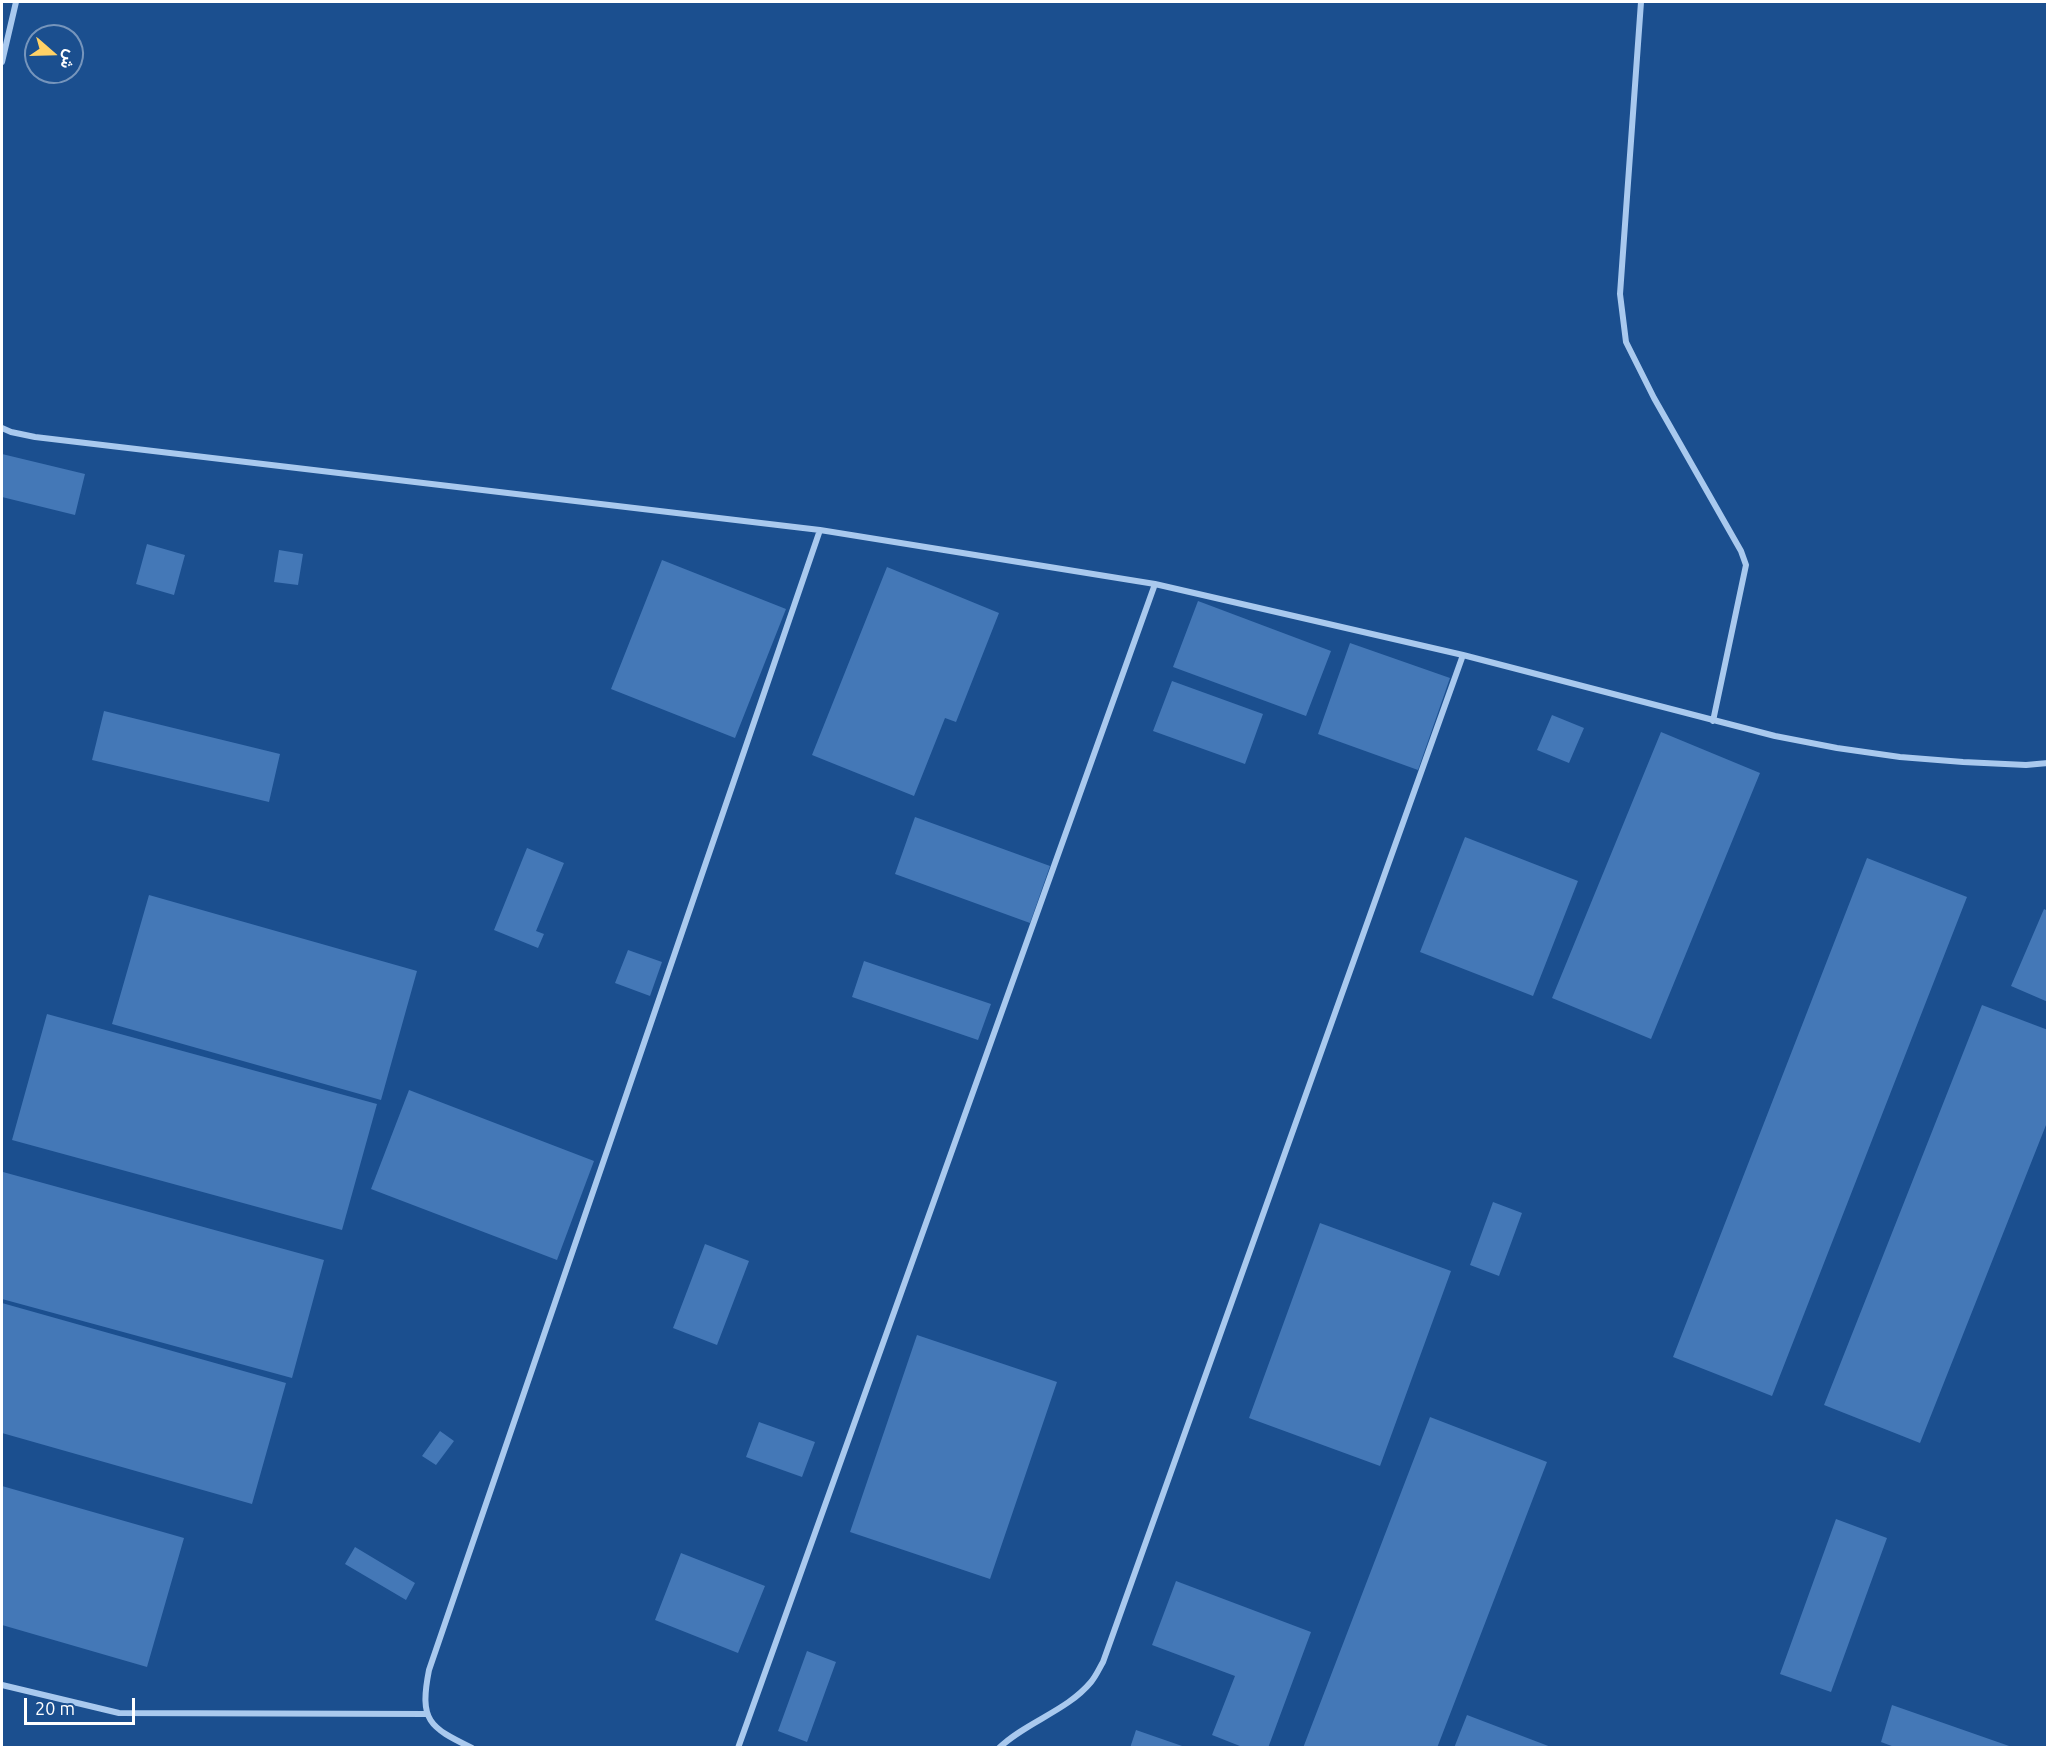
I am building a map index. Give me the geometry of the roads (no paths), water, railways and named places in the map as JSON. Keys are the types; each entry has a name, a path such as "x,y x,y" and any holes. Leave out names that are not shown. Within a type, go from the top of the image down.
{"street":[{"path":"2,62 16,2"},
{"path":"1641,2 1620,294 1626,342 1654,398 1741,551 1746,565 1713,721"},
{"path":"2,428 35,437 820,530 1155,584 1463,655 1713,721 1827,746 1900,757 1963,762 2026,765 2048,763"},
{"path":"472,1748 440,1732 426,1714 425,1692 429,1670 820,530"},
{"path":"738,1748 1155,584"},
{"path":"999,1748 1010,1737 1070,1700 1091,1683 1103,1662 1463,655"},
{"path":"2,1685 119,1713 426,1714"}]}
